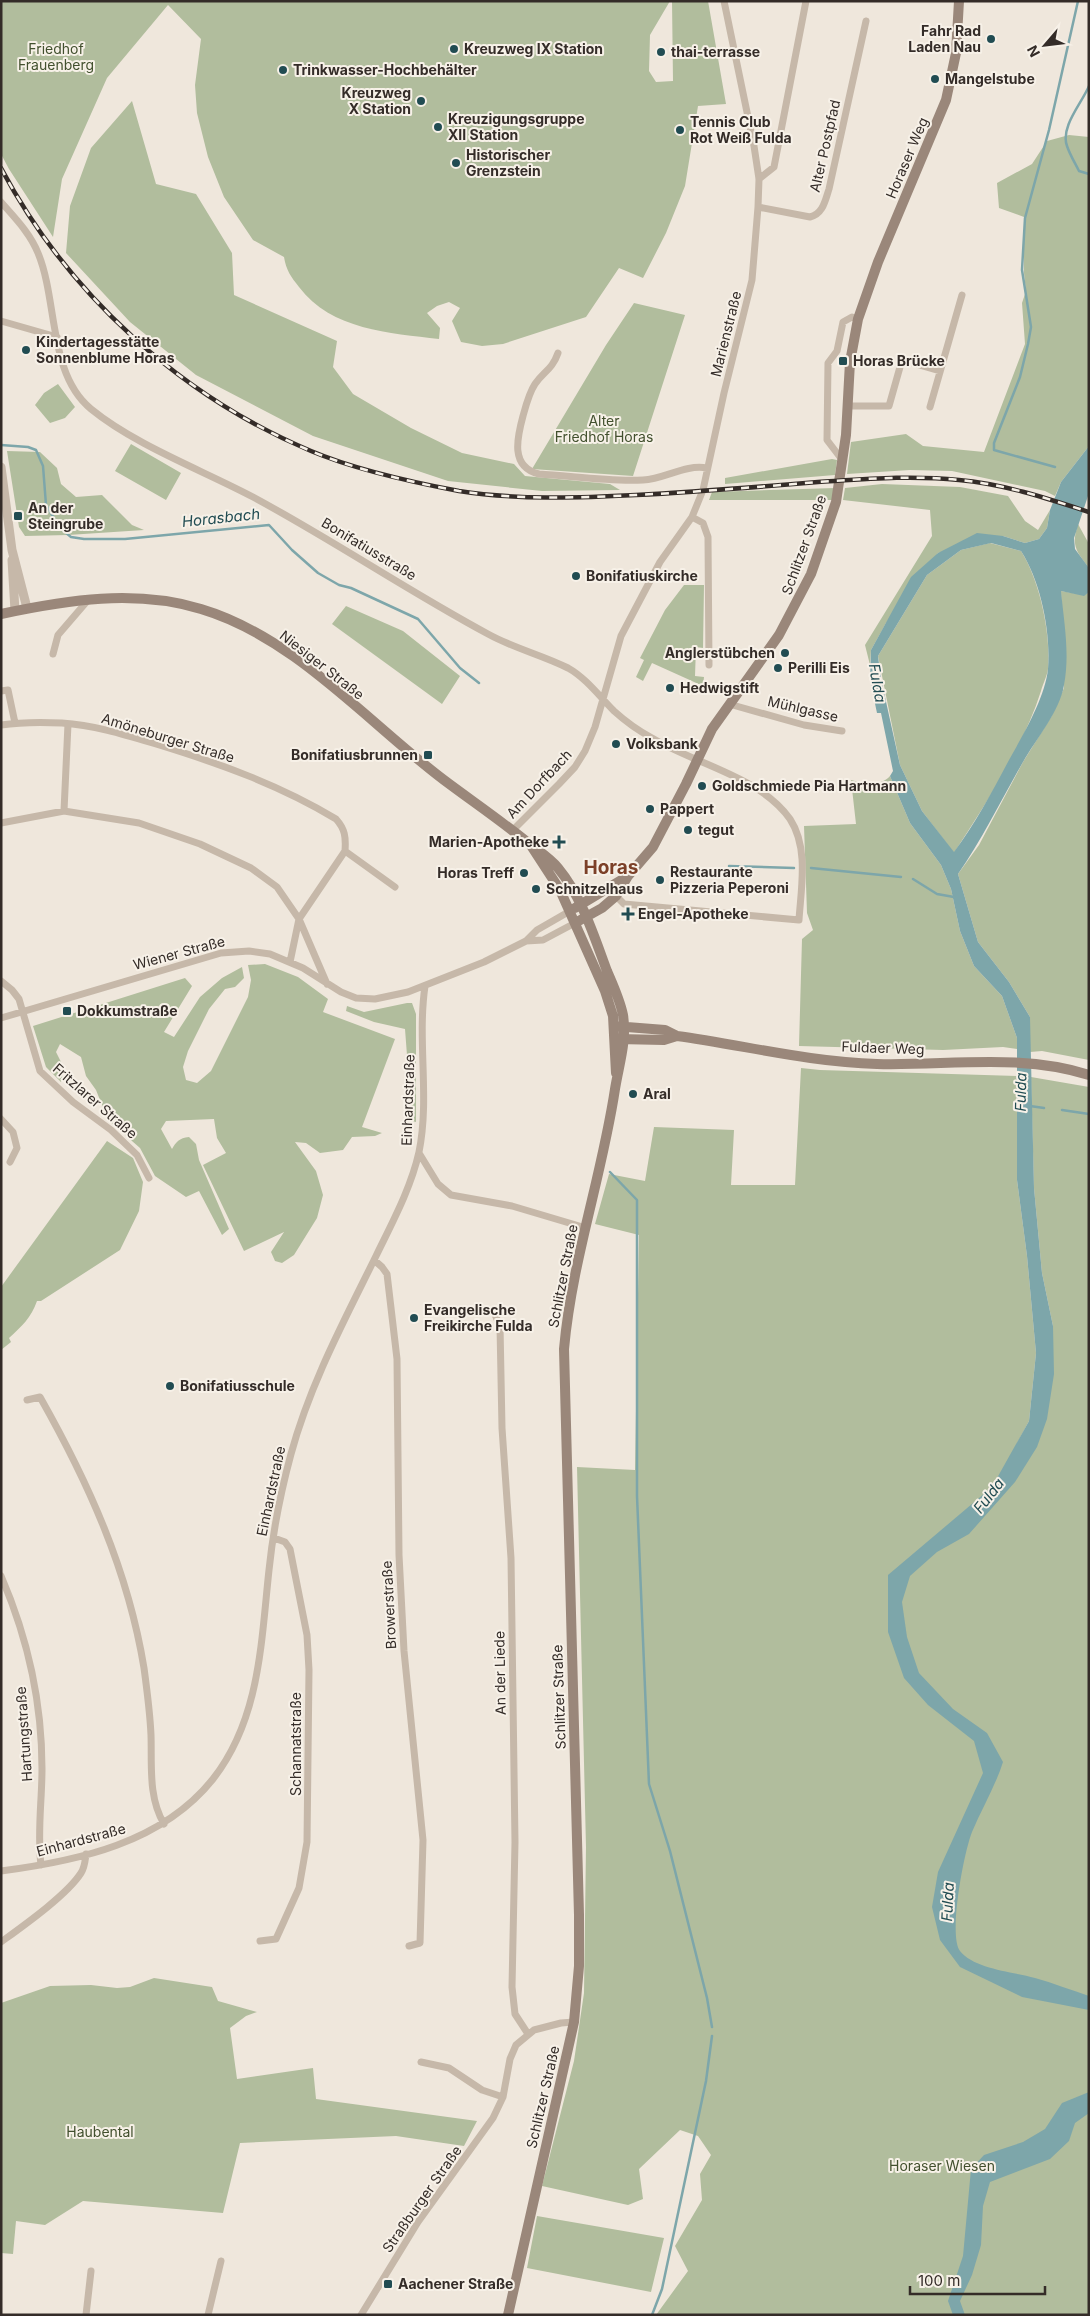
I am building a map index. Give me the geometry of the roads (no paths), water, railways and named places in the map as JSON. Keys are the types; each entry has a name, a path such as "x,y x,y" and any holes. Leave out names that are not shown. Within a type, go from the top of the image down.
{"main road":[{"name":"Horaser Weg","path":"841,474 848,406 850,362 858,319 868,287 946,100 956,53 959,1"},
{"name":"Schlitzer Straße","path":"619,1026 575,924 602,908 616,896 628,876 659,837 712,729 767,655 801,596 819,553 836,502 841,474"},
{"name":"Niesiger Straße","path":"1,614 27,608 90,599 142,598 173,602 208,611 244,626 299,660 442,778 547,856 573,888 580,905"},
{"name":"Niesiger Straße","path":"530,844 556,882 575,924"},
{"name":"Schlitzer Straße","path":"570,911 628,876"},
{"name":"Schlitzer Straße","path":"508,2315 574,2022 579,1973 579,1915 563,1370 569,1305 609,1130 617,1077 614,1058 619,1039 621,1008 580,905"},
{"name":"Fuldaer Weg","path":"619,1026 665,1030 677,1036 846,1062 988,1062 1063,1069 1089,1075"},
{"name":"Fuldaer Weg","path":"619,1039 664,1040 677,1036"}],"street":[{"name":"Marienstraße","path":"692,517 703,490 706,468 752,280 758,207 759,179 754,146 724,1"},
{"path":"759,179 774,168 806,1"},
{"name":"Alter Postpfad","path":"758,207 810,217 818,215 821,210 829,189 866,21"},
{"name":"Bonifatiusstraße","path":"1,202 23,227 37,251 46,282 64,368 74,389 88,407 115,427 211,474 316,531 491,636 570,669 603,698 616,713 649,737 750,786 778,803 792,823 802,850 799,920 624,904 616,896"},
{"path":"930,407 962,295"},
{"path":"842,461 827,440 828,363 837,351 843,322 852,317 858,319"},
{"path":"1,321 57,337"},
{"path":"558,353 554,364 536,383 526,404 516,446 525,468 539,474 636,480 658,478 691,467 706,468"},
{"path":"848,406 889,406 902,360 940,371"},
{"path":"1,468 12,550 27,608"},
{"path":"692,517 703,523 708,537 709,665"},
{"name":"Am Dorfbach","path":"513,830 575,767 586,751 621,636 660,562 692,517"},
{"path":"12,550 15,611"},
{"path":"54,654 58,635 90,599"},
{"path":"1,691 8,690 15,723"},
{"name":"Mühlgasse","path":"729,704 804,725 842,731"},
{"name":"Amöneburger Straße","path":"1,725 15,723 68,724 132,737 199,757 268,784 336,818 343,828 346,838 345,850"},
{"path":"64,811 68,724"},
{"path":"1,823 64,811 139,823 200,844 251,868 276,888 299,919 327,984"},
{"path":"290,962 299,919 345,850 395,887"},
{"name":"Wiener Straße","path":"1,1018 221,953 250,950 270,954 290,962 341,992 356,998 375,1000 391,997 471,968 526,941 537,930 570,911"},
{"name":"Wiener Straße","path":"526,941 543,940 575,924"},
{"path":"1,981 12,990 18,999 22,1012"},
{"name":"Einhardstraße","path":"1,1871 86,1854 134,1840 164,1824 196,1798 214,1778 230,1755 245,1722 258,1674 274,1538 286,1472 306,1408 328,1355 400,1205 419,1152 422,1113 422,1011 425,986"},
{"name":"Fritzlarer Straße","path":"22,1012 40,1071 73,1102 111,1130 137,1155 149,1178"},
{"path":"1,1119 13,1132 17,1148 10,1162"},
{"path":"419,1152 438,1184 451,1194 512,1206 586,1228"},
{"name":"Browerstraße","path":"374,1260 387,1274 397,1359 398,1509 402,1622 423,1840 420,1943 409,1946"},
{"name":"An der Liede","path":"493,1310 500,1326 502,1428 511,1558 515,1842 512,1987 515,2014 528,2034"},
{"path":"27,1400 40,1397 53,1420 93,1498 121,1570 144,1667 150,1716 152,1798 164,1824"},
{"name":"Schannatstraße","path":"260,1941 276,1939 295,1901 305,1863 308,1818 309,1670 307,1635 290,1549 285,1542 274,1538"},
{"name":"Hartungstraße","path":"1,1576 22,1633 38,1714 42,1768 39,1844 41,1864"},
{"path":"1,1942 51,1904 78,1877 84,1866 86,1854"},
{"name":"Straßburger Straße","path":"365,2314 418,2222 489,2124 503,2097 513,2050 528,2034 550,2025 574,2022"},
{"path":"420,2062 449,2068 482,2090 503,2097"},
{"path":"208,2315 220,2261"},
{"path":"86,2315 90,2271"}],"water":[{"name":"Fulda","path":"1089,446 1089,493 1074,538 1075,549 1089,568 1089,592 1084,596 1061,591 1066,650 1066,673 1062,695 1053,715 1023,762 984,833 958,874 978,942 1009,982 1030,1017 1034,1188 1042,1273 1053,1326 1054,1374 1047,1419 1037,1447 1015,1482 969,1534 937,1552 910,1576 902,1602 907,1637 919,1673 953,1709 987,1733 1003,1762 972,1832 965,1857 956,1912 957,1942 960,1951 966,1957 984,1966 1035,1978 1089,1996 1089,2010 1022,1997 960,1967 940,1940 932,1907 938,1872 983,1773 974,1741 928,1705 904,1678 888,1632 888,1575 992,1487 1029,1421 1036,1353 1027,1256 1017,1180 1017,1038 1002,996 974,966 960,931 951,889 941,865 910,823 890,776 893,771 881,713 877,713 870,680 871,650 911,577 938,553 977,533 1003,536 1025,543 1039,539 1047,528 1050,510 1061,482","holes":["991,543 1021,551 1034,577 1043,608 1049,655 1046,680 1033,716 1021,739 983,808 954,852 922,811 900,765 881,679 878,656 927,575 961,550"]},
{"path":"1089,2092 1089,2113 1075,2123 1069,2141 1050,2159 990,2182 983,2206 981,2245 972,2275 960,2301 965,2315 953,2315 948,2301 963,2256 971,2169 984,2155 1023,2142 1045,2129 1062,2103"}],"waterway":[{"path":"1055,467 994,450 994,443 1020,377 1028,344 1031,327 1022,270 1025,218 1049,130 1078,1"},
{"path":"1089,86 1066,131 1067,146 1079,171 1089,174"},
{"name":"Horasbach","path":"1,445 28,447 36,450 43,466 46,505 60,528 71,537 84,539 125,539 269,525 292,550 318,573 339,585 351,588 418,619 460,668 479,683"},
{"name":"Horasbach","path":"729,866 794,868"},
{"name":"Horasbach","path":"811,868 901,877"},
{"name":"Horasbach","path":"913,879 937,894 954,897"},
{"name":"Fulda","path":"1030,1106 1044,1108"},
{"path":"1062,1110 1089,1114"},
{"path":"610,1172 637,1200 637,1496 649,1784 670,1851 707,1998 712,2027"},
{"path":"652,2315 662,2289 706,2081 712,2036"}],"railway":[{"path":"1,168 28,214 59,258 94,298 132,336 173,371 217,401 263,428 311,451 346,464 459,491 525,497 614,496 871,479 941,479 976,482 1009,488 1089,512"}],"place":[{"name":"Fahr Rad Laden Nau","path":"991,39"},
{"name":"Kreuzweg IX Station","path":"454,49"},
{"name":"thai-terrasse","path":"661,52"},
{"name":"Trinkwasser-Hochbehälter","path":"283,70"},
{"name":"Mangelstube","path":"935,79"},
{"name":"Kreuzweg X Station","path":"421,101"},
{"name":"Kreuzigungsgruppe XII Station","path":"438,127"},
{"name":"Tennis Club Rot Weiß Fulda","path":"680,130"},
{"name":"Historischer Grenzstein","path":"456,163"},
{"name":"Kindertagesstätte Sonnenblume Horas","path":"26,350"},
{"name":"Horas Brücke","path":"843,361"},
{"name":"An der Steingrube","path":"18,516"},
{"name":"Bonifatiuskirche","path":"576,576"},
{"name":"Anglerstübchen","path":"785,653"},
{"name":"Perilli Eis","path":"778,668"},
{"name":"Hedwigstift","path":"670,688"},
{"name":"Volksbank","path":"616,744"},
{"name":"Bonifatiusbrunnen","path":"428,755"},
{"name":"Goldschmiede Pia Hartmann","path":"702,786"},
{"name":"Pappert","path":"650,809"},
{"name":"tegut","path":"688,830"},
{"name":"Marien-Apotheke","path":"559,842"},
{"name":"Horas Treff","path":"524,873"},
{"name":"Restaurante Pizzeria Peperoni","path":"660,880"},
{"name":"Schnitzelhaus","path":"536,889"},
{"name":"Engel-Apotheke","path":"628,914"},
{"name":"Dokkumstraße","path":"67,1011"},
{"name":"Aral","path":"633,1094"},
{"name":"Evangelische Freikirche Fulda","path":"414,1318"},
{"name":"Bonifatiusschule","path":"170,1386"},
{"name":"Aachener Straße","path":"388,2284"}],"district":[{"name":"Horas","path":"611,867"}],"park label":[{"name":"Friedhof Frauenberg","path":"56,58"},
{"name":"Alter Friedhof Horas","path":"604,430"},
{"name":"Haubental","path":"100,2132"},
{"name":"Horaser Wiesen","path":"942,2166"}]}
